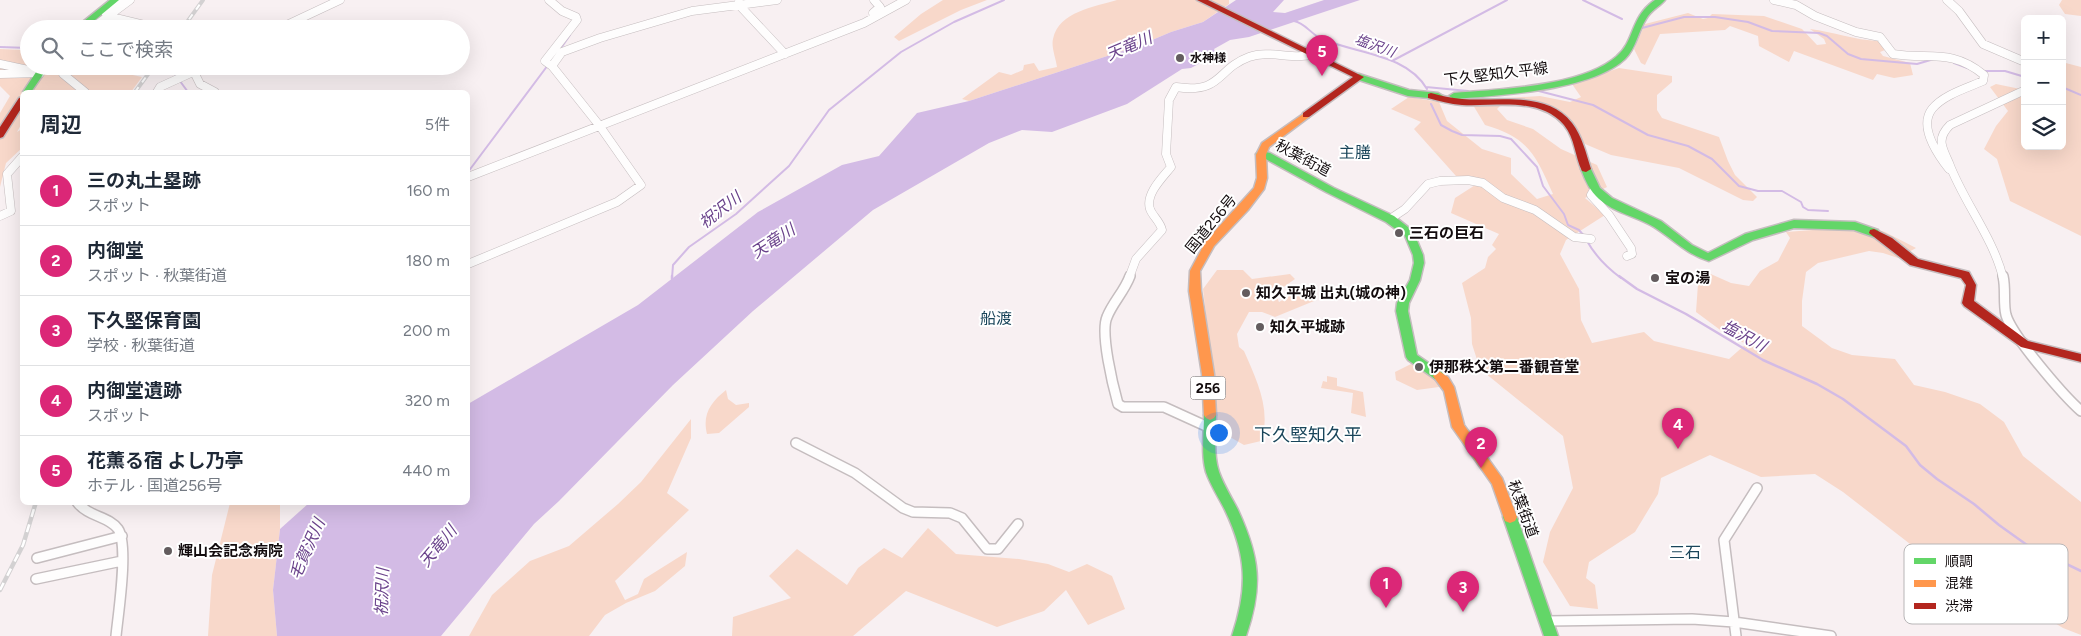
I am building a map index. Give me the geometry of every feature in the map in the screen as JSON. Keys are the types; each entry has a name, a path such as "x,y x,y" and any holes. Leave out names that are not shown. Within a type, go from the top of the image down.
{"main road":[{"path":"89,20 115,0"},
{"path":"1201,0 1315,54 1358,77 1264,145 1261,154"},
{"name":"下久堅知久平線","path":"1358,77 1390,89 1431,96 1522,89 1570,79 1611,66 1624,55 1642,16 1650,6 1661,0"},
{"path":"28,90 36,75"},
{"path":"1431,96 1438,100 1474,103 1530,104 1551,110 1565,121 1578,145 1595,188 1608,200 1647,217 1695,252 1705,257 1710,257 1749,237 1794,224 1855,226 1870,231 1888,241 1914,262 1964,275 1972,286 1968,303 2025,344 2081,358"},
{"path":"0,135 20,103"},
{"name":"秋葉街道","path":"1261,154 1267,155 1330,190 1390,219 1409,234 1418,255 1419,263 1415,280 1403,303 1402,311 1412,357 1444,380 1450,390 1458,427 1498,482 1551,636"},
{"name":"国道256号","path":"1239,636 1250,606 1253,586 1252,571 1248,550 1213,472 1208,446 1210,408 1195,289 1195,269 1214,240 1259,189 1262,172 1261,154"}],"street":[{"path":"107,16 106,14 122,0"},
{"path":"102,20 130,0"},
{"path":"300,20 340,0"},
{"path":"470,263 617,202 639,187 640,182 598,125 550,64 545,61 577,20 576,17 562,11 549,0"},
{"path":"550,64 562,52 600,38 692,11 739,3 777,0"},
{"path":"864,23 880,7 874,0"},
{"path":"470,176 864,23 906,0"},
{"path":"1774,0 1796,5 1815,16 1856,32 1880,37 1893,54 1940,56 1979,71 1984,75 1983,81 1932,109 1929,115 1929,129 1934,148 1952,173 1990,243 2002,272 2005,285 2006,315 2015,332 2069,400 2081,411"},
{"path":"1947,0 1959,11 1983,44 2021,60"},
{"path":"1956,0 1959,11"},
{"path":"739,3 785,54"},
{"path":"107,16 124,20"},
{"path":"1208,427 1164,407 1124,407 1118,404 1112,383 1105,328 1107,318 1125,290 1136,259 1162,230 1161,223 1150,210 1149,202 1151,195 1171,167 1166,154 1169,100 1176,87 1201,90 1248,56 1307,58 1315,54"},
{"path":"0,64 20,67"},
{"path":"0,74 20,72"},
{"path":"64,75 83,90"},
{"path":"158,90 160,87 187,75"},
{"path":"193,75 200,84 211,90"},
{"path":"1952,173 1942,145 1944,131 1959,120 2021,92"},
{"path":"0,216 11,210 7,174 20,159"},
{"path":"1390,219 1405,208 1428,184 1440,181 1468,180 1483,183 1498,195 1535,210 1574,237 1591,239"},
{"path":"1595,188 1591,195 1609,215 1631,248 1632,254 1627,256"},
{"path":"796,443 855,474 903,508 913,512 950,513 962,518 987,549 998,549 1018,524"},
{"path":"1736,636 1724,540 1757,488"},
{"path":"79,505 81,509 117,528 122,536 116,636"},
{"path":"37,558 122,536"},
{"path":"36,579 122,561"},
{"path":"1547,621 1692,619 1734,622 1832,636"}],"shaded area":[{"path":"943,0 987,0 961,10 899,41 894,37 921,14"},
{"path":"1117,0 1229,0 1229,4 1203,22 1171,32 1138,46 969,101 962,99 999,72 1011,75 1023,70 1024,65 1034,63 1039,71 1057,67 1053,39 1062,22 1070,16 1089,8"},
{"path":"2062,0 2081,0 2081,16 2065,14 2059,5"},
{"path":"1688,13 1703,19 1708,18 1712,14 1764,16 1802,29 1817,45 1826,44 1824,39 1810,29 1878,41 1885,50 1880,52 1883,56 1910,63 1913,75 1894,78 1877,74 1873,80 1794,51 1789,62 1759,46 1758,36 1730,26 1725,30 1660,34 1645,65 1641,63 1634,49 1645,24"},
{"path":"0,49 20,50 20,75 133,75 142,77 132,90 20,90 20,127 17,132 20,130 20,150 6,163 0,187 0,113 10,96 0,86"},
{"path":"2066,63 2081,67 2081,236 2010,201 1997,159 1984,149 1996,126 2008,111 1990,87 1996,84 2021,89 2021,150 2066,150"},
{"path":"1619,68 1672,76 1672,82 1657,95 1657,110 1662,118 1719,137 1735,175 1757,197 1753,201 1743,200 1679,168 1611,155 1585,144 1561,111 1523,100 1505,101 1497,109 1507,120 1533,129 1561,149 1597,165 1607,187 1585,198 1605,215 1566,240 1560,254 1579,289 1581,320 1592,343 1644,332 1654,341 1729,359 1746,344 1723,332 1696,312 1698,284 1695,272 1704,271 1731,283 1749,286 1760,271 1778,261 1790,238 1786,232 1867,226 1885,232 1916,248 1898,258 1869,251 1818,263 1806,272 1802,301 1802,326 1832,348 1852,355 1895,359 1914,385 1945,392 1980,404 2004,422 2023,456 2081,502 2081,635 2056,624 2068,624 2068,544 1910,544 1843,492 1815,474 1761,477 1710,455 1661,478 1658,494 1635,532 1589,562 1586,578 1595,585 1598,609 1570,606 1543,562 1550,532 1573,488 1563,436 1480,369 1472,344 1471,318 1462,283 1485,268 1488,257 1496,249 1492,245 1499,234 1451,213 1455,198 1483,180 1456,176 1414,129 1421,122 1391,109 1409,97 1439,102 1447,121 1482,149 1511,158 1511,174 1537,199 1553,194 1541,168 1529,149 1512,136 1485,125 1470,100 1540,96 1570,102 1581,97 1572,84"},
{"path":"1217,270 1243,270 1252,279 1290,274 1295,279 1275,293 1279,302 1295,293 1309,293 1314,301 1275,317 1262,312 1249,312 1237,334 1239,347 1244,351 1258,384 1265,418 1261,441 1244,445 1214,428 1211,359 1203,289"},
{"path":"1411,364 1422,367 1440,381 1439,387 1417,390 1396,380 1395,372"},
{"path":"1327,376 1337,378 1337,386 1363,392 1366,417 1351,413 1353,393 1321,388 1323,381 1327,382"},
{"path":"726,390 728,399 736,405 749,403 749,407 719,433 707,434 706,420 709,409"},
{"path":"691,419 691,438 667,493 689,510 615,581 625,600 638,594 644,579 687,552 685,566 655,591 626,603 605,615 589,636 469,636 492,595 530,561 569,546 618,504 641,482"},
{"path":"230,505 280,505 280,529 273,590 277,636 208,636 212,575"},
{"path":"928,528 956,554 1019,559 1048,564 1069,572 1087,564 1112,576 1125,609 1088,625 1066,590 1044,611 997,627 906,591 853,636 732,636 733,617 791,598 769,576 797,549 847,585 858,568 884,548 902,558"}],"water":[{"name":"天竜川","path":"1236,0 1284,0 1273,12 1285,13 1324,0 1360,0 1249,37 1230,40 1206,56 1210,58 1191,68 1182,69 1127,104 1052,132 1022,130 989,143 873,210 753,311 673,385 534,524 441,636 277,636 273,590 280,529 307,505 470,505 470,403 638,305 758,212 842,165 879,156 917,113 969,101 1138,46 1171,32 1203,22"}],"waterway":[{"name":"祝沢川","path":"672,278 673,265 689,247 736,214 789,166 829,110 901,52 954,22 1004,0"},
{"path":"1392,61 1507,0"},
{"path":"1583,0 1622,19"},
{"path":"1642,28 1684,17 1715,17 1748,22 1772,31 1819,33 1827,36 1848,54 1861,59 1917,64 1934,59"},
{"name":"塩沢川","path":"1294,21 1320,38 1392,61"},
{"path":"559,51 570,35"},
{"name":"毛賀沢川","path":"0,47 20,48"},
{"name":"塩沢川","path":"1392,61 1418,77 1427,89"},
{"path":"1954,63 1970,69"},
{"path":"470,169 548,65"},
{"path":"1982,71 2005,71 2021,76"},
{"name":"毛賀沢川","path":"175,75 187,90"},
{"path":"1426,87 1468,91"},
{"path":"2066,89 2081,95"},
{"path":"1526,91 1535,90 1593,105 1648,135 1688,146 1712,159 1739,186 1758,191 1782,191 1801,202 1803,207 1808,210 1828,211"},
{"name":"塩沢川","path":"1431,104 1441,125 1452,131 1462,135 1500,136 1511,139 1537,167 1543,186 1564,214 1568,225 1579,230 1584,236"},
{"name":"塩沢川","path":"1587,241 1602,261 1621,278"},
{"name":"塩沢川","path":"1619,276 1637,289 1686,314 1763,360 1817,384 1843,399 1906,446 1920,465 1937,479 1974,504 2026,544"},
{"name":"塩沢川","path":"2068,565 2081,571"}],"railway":[{"path":"189,20 203,0"},
{"path":"136,90 147,75"},
{"path":"0,590 23,545 35,505"}],"traffic: fast":[{"path":"89,20 115,0"},
{"path":"1454,96 1517,90 1566,82 1607,68 1627,51 1640,21 1651,7 1661,0"},
{"path":"28,90 39,75"},
{"path":"1359,77 1408,93 1438,96"},
{"path":"1261,154 1267,155 1330,190 1390,219 1409,234 1418,255 1419,263 1415,280 1403,303 1402,311 1412,357 1439,376"},
{"path":"1586,169 1597,190 1608,201 1657,224 1694,252 1709,257 1749,237 1794,224 1855,226 1874,233"},
{"path":"1210,415 1209,452 1211,466 1245,543 1251,572 1249,602 1239,636"},
{"path":"1510,517 1551,636"}],"traffic: slow":[{"path":"1210,415 1208,374 1195,291 1195,271 1210,244 1259,189 1262,178 1261,155 1265,145 1306,115"},
{"path":"1439,376 1450,390 1458,427 1498,482 1510,517"}],"traffic: jam":[{"path":"1201,0 1359,77 1306,115"},
{"path":"1431,96 1461,102 1518,102 1546,107 1567,123 1578,145 1586,169"},
{"path":"0,135 20,103"},
{"path":"1874,233 1888,241 1914,262 1965,275 1971,285 1968,303 2025,344 2081,358"}],"place":[{"name":"水神様","path":"1180,58"},
{"name":"花薫る宿 よし乃亭","path":"1322,76"},
{"name":"三石の巨石","path":"1399,233"},
{"name":"宝の湯","path":"1655,278"},
{"name":"知久平城 出丸(城の神)","path":"1246,293"},
{"name":"知久平城跡","path":"1260,327"},
{"name":"伊那秩父第二番観音堂","path":"1419,367"},
{"name":"内御堂遺跡","path":"1678,449"},
{"name":"内御堂","path":"1481,468"},
{"name":"輝山会記念病院","path":"168,551"},
{"name":"三の丸土塁跡","path":"1386,608"},
{"name":"下久堅保育園","path":"1463,612"}],"district":[{"name":"主膳","path":"1355,152"},
{"name":"船渡","path":"996,318"},
{"name":"下久堅知久平","path":"1308,435"},
{"name":"三石","path":"1685,552"}]}
